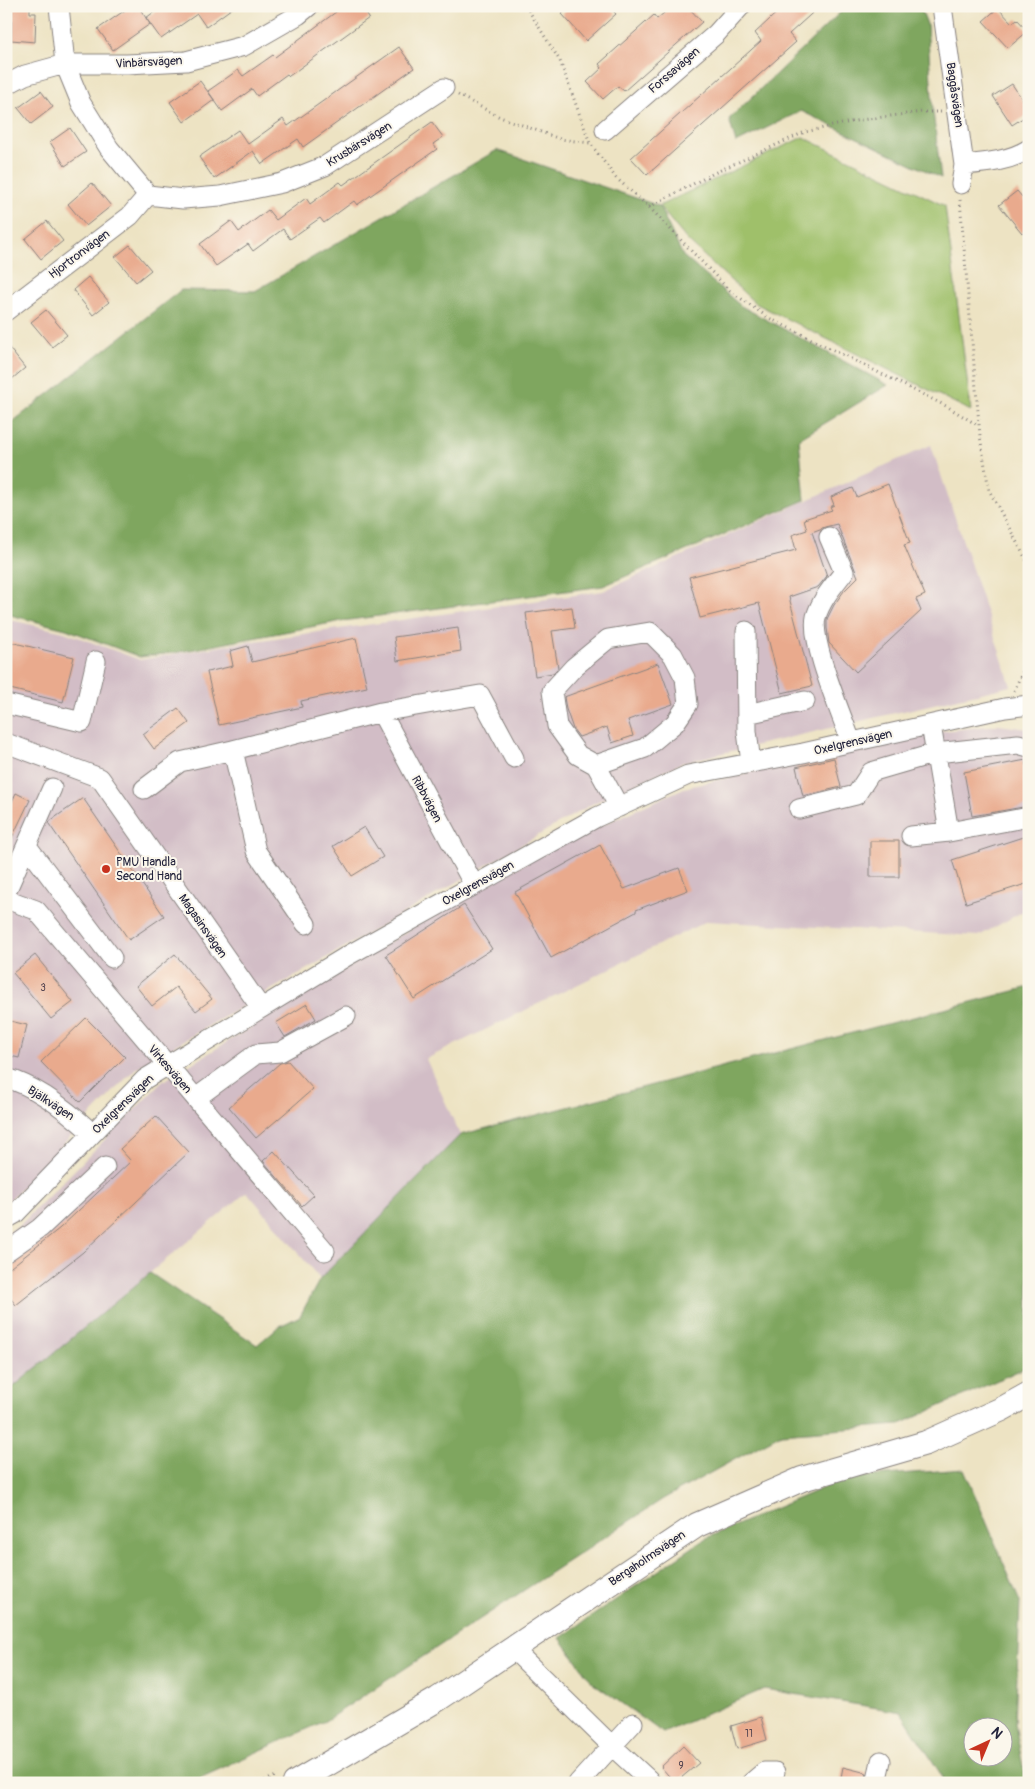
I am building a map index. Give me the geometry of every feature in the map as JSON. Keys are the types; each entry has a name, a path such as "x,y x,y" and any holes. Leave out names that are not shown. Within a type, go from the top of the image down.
{"main road":[{"name":"Bergaholmsvägen","path":"295,1783 438,1699 697,1525 802,1479 926,1442 1029,1394"}],"street":[{"path":"59,6 65,64 81,103 109,148 148,195"},
{"name":"Vinbärsvägen","path":"65,64 127,64 186,61 244,46 298,15 309,6"},
{"name":"Forssavägen","path":"605,130 716,34 741,6"},
{"name":"Baggåsvägen","path":"942,6 964,165 961,184"},
{"path":"6,85 25,75 65,64"},
{"name":"Krusbärsvägen","path":"148,195 183,199 220,196 282,183 325,166 444,88"},
{"path":"964,165 1019,155 1029,149"},
{"name":"Hjortronvägen","path":"6,311 130,216 148,195"},
{"path":"829,537 844,572 825,598 816,619 818,649 851,742"},
{"path":"746,631 747,731 751,763"},
{"path":"596,765 644,748 675,723 688,704 685,678 673,655 650,632 608,639 574,667 552,691 557,726 578,755 596,765 619,807"},
{"path":"6,704 82,722 96,661"},
{"path":"144,789 180,762 381,712 480,695 514,758"},
{"path":"747,714 805,701"},
{"name":"Oxelgrensvägen","path":"6,1219 15,1214 145,1079 346,956 597,817 688,775 1005,708 1029,705"},
{"name":"Ribbvägen","path":"381,712 474,885"},
{"path":"931,724 949,832"},
{"name":"Magasinsvägen","path":"6,743 100,778 261,1008"},
{"path":"799,809 856,795 871,772 936,753 1018,744 1029,747"},
{"path":"233,750 256,851 306,924"},
{"path":"6,892 52,788"},
{"path":"911,836 949,832 1029,816"},
{"path":"26,846 112,958"},
{"name":"Virkesvägen","path":"6,899 36,910 325,1251"},
{"path":"196,1098 256,1054 280,1052 346,1016"},
{"name":"Bjälkvägen","path":"6,1078 17,1081 66,1110 92,1133"},
{"path":"6,1252 40,1228 105,1167"},
{"path":"513,1649 649,1780 646,1783"},
{"path":"578,1783 633,1723"},
{"path":"876,1783 881,1761"},
{"path":"751,1783 764,1772 775,1772"}],"path":[{"path":"526,6 560,61 590,143 616,178 649,207 730,292 769,318 948,406 979,426"},
{"path":"444,88 500,117 560,139 590,143 605,130"},
{"path":"649,207 714,173 805,132 860,120 922,112 957,112"},
{"path":"961,184 960,201 979,426 989,490 1029,565"},
{"path":"1005,708 1029,657"}],"shaded area":[{"path":"931,445 1011,686 684,762 594,803 136,1068 6,1204 6,619 64,632 140,660 234,644 603,591"},
{"path":"999,725 1029,729 1029,908 979,936 707,921 426,1059 460,1135 320,1279 247,1192 6,1393 6,1234 19,1226 162,1082 427,919 553,847 684,788 913,734"}],"green space":[{"path":"847,6 920,6 927,24 933,111 941,178 801,111 736,143 729,119"},
{"path":"803,137 945,206 971,411 755,303 687,240 659,206"},
{"path":"497,150 659,206 683,256 741,306 888,385 799,439 805,500 603,586 342,621 179,652 140,657 66,629 6,614 6,427 181,290 255,291"},
{"path":"1029,987 1029,1366 898,1425 781,1434 663,1499 325,1721 189,1783 6,1783 6,1393 150,1273 257,1345 278,1327 300,1316 320,1279 460,1135"},
{"path":"964,1469 1020,1602 1015,1724 1026,1783 942,1783 942,1776 901,1712 764,1689 663,1733 592,1682 560,1638 706,1538 846,1478"}],"building":[{"path":"12,6 30,6 30,13 36,13 35,42 11,40"},
{"path":"131,6 138,6 150,24 113,50 98,29"},
{"path":"162,6 235,6 206,27 197,14 161,39 146,18"},
{"path":"344,6 361,6 369,18 289,76 287,74 257,96 252,89 222,111 208,91 238,70 243,76 273,55 275,57"},
{"path":"570,6 609,6 616,14 586,41 562,14"},
{"path":"672,6 687,6 702,22 624,91 618,86 603,99 587,82 602,68 599,64 654,15 657,19"},
{"path":"784,6 820,6 789,34 796,42 647,175 631,158 761,41 755,33"},
{"path":"998,8 1012,23 1017,19 1028,31 1008,48 983,21"},
{"path":"399,47 414,68 303,147 298,139 262,164 253,151 214,179 199,157 238,130 248,144 283,119 288,126"},
{"path":"200,81 214,100 184,122 170,102"},
{"path":"1012,84 1029,110 1029,114 1012,125 993,96"},
{"path":"41,91 53,107 31,124 18,108"},
{"path":"432,122 443,137 433,144 437,149 357,205 354,201 324,223 320,218 290,239 283,229 253,251 248,244 216,266 200,244 231,221 239,232 268,210 276,220 306,198 310,204 340,182 343,185"},
{"path":"70,128 86,152 65,166 50,142"},
{"path":"92,183 111,206 86,226 68,204"},
{"path":"1017,191 1029,205 1029,227 1022,233 999,205"},
{"path":"47,221 63,241 41,259 25,239"},
{"path":"130,245 151,270 136,282 115,257"},
{"path":"88,277 109,302 93,315 73,290"},
{"path":"46,310 67,335 52,347 31,322"},
{"path":"6,344 25,368 6,384"},
{"path":"888,484 910,543 904,545 925,595 916,599 921,611 856,672 829,643 827,619 844,591 858,577 837,524 812,532 827,576 818,587 789,597 812,686 782,693 759,603 700,618 689,577 796,550 792,535 807,530 804,519 832,510 830,507 834,505 831,497 853,488 857,497"},
{"path":"572,607 575,628 552,631 558,668 553,673 535,676 526,613"},
{"path":"458,628 461,651 397,661 394,637"},
{"path":"356,638 367,687 301,701 302,707 219,725 207,672 233,666 230,651 248,646 252,662"},
{"path":"6,641 74,657 63,702 6,688"},
{"path":"658,663 673,704 628,720 633,736 612,743 607,727 579,737 573,729 564,697"},
{"path":"178,708 189,723 154,749 143,734"},
{"path":"834,758 841,787 803,796 796,767"},
{"path":"1026,760 1029,777 1029,806 972,816 964,772"},
{"path":"16,793 30,800 6,850 6,814"},
{"name":"PMU Handla Second Hand","path":"83,798 164,916 129,940 49,824 50,821"},
{"path":"364,827 383,857 352,876 333,846"},
{"path":"1029,835 1029,883 966,903 952,860"},
{"path":"870,841 899,841 899,877 870,877"},
{"path":"600,845 624,889 679,868 688,890 636,910 636,912 551,958 515,892"},
{"path":"464,905 492,949 414,999 386,955"},
{"path":"175,954 212,999 196,1011 176,987 152,1006 136,986"},
{"path":"35,955 73,1002 51,1019 13,973"},
{"path":"307,1004 316,1019 285,1037 276,1023"},
{"path":"86,1018 125,1057 80,1102 41,1062"},
{"path":"6,1020 27,1025 19,1058 6,1055"},
{"path":"288,1061 313,1089 256,1138 229,1107 280,1063"},
{"path":"156,1116 189,1152 83,1252 16,1305 6,1293 6,1271 60,1228 131,1161 120,1149"},
{"path":"274,1151 314,1195 302,1206 263,1161"},
{"path":"761,1717 767,1740 737,1749 731,1726"},
{"path":"683,1746 699,1763 675,1783 661,1767"},
{"path":"843,1767 867,1773 865,1783 840,1783"}],"place":[{"name":"PMU Handla Second Hand","path":"106,869"}]}
